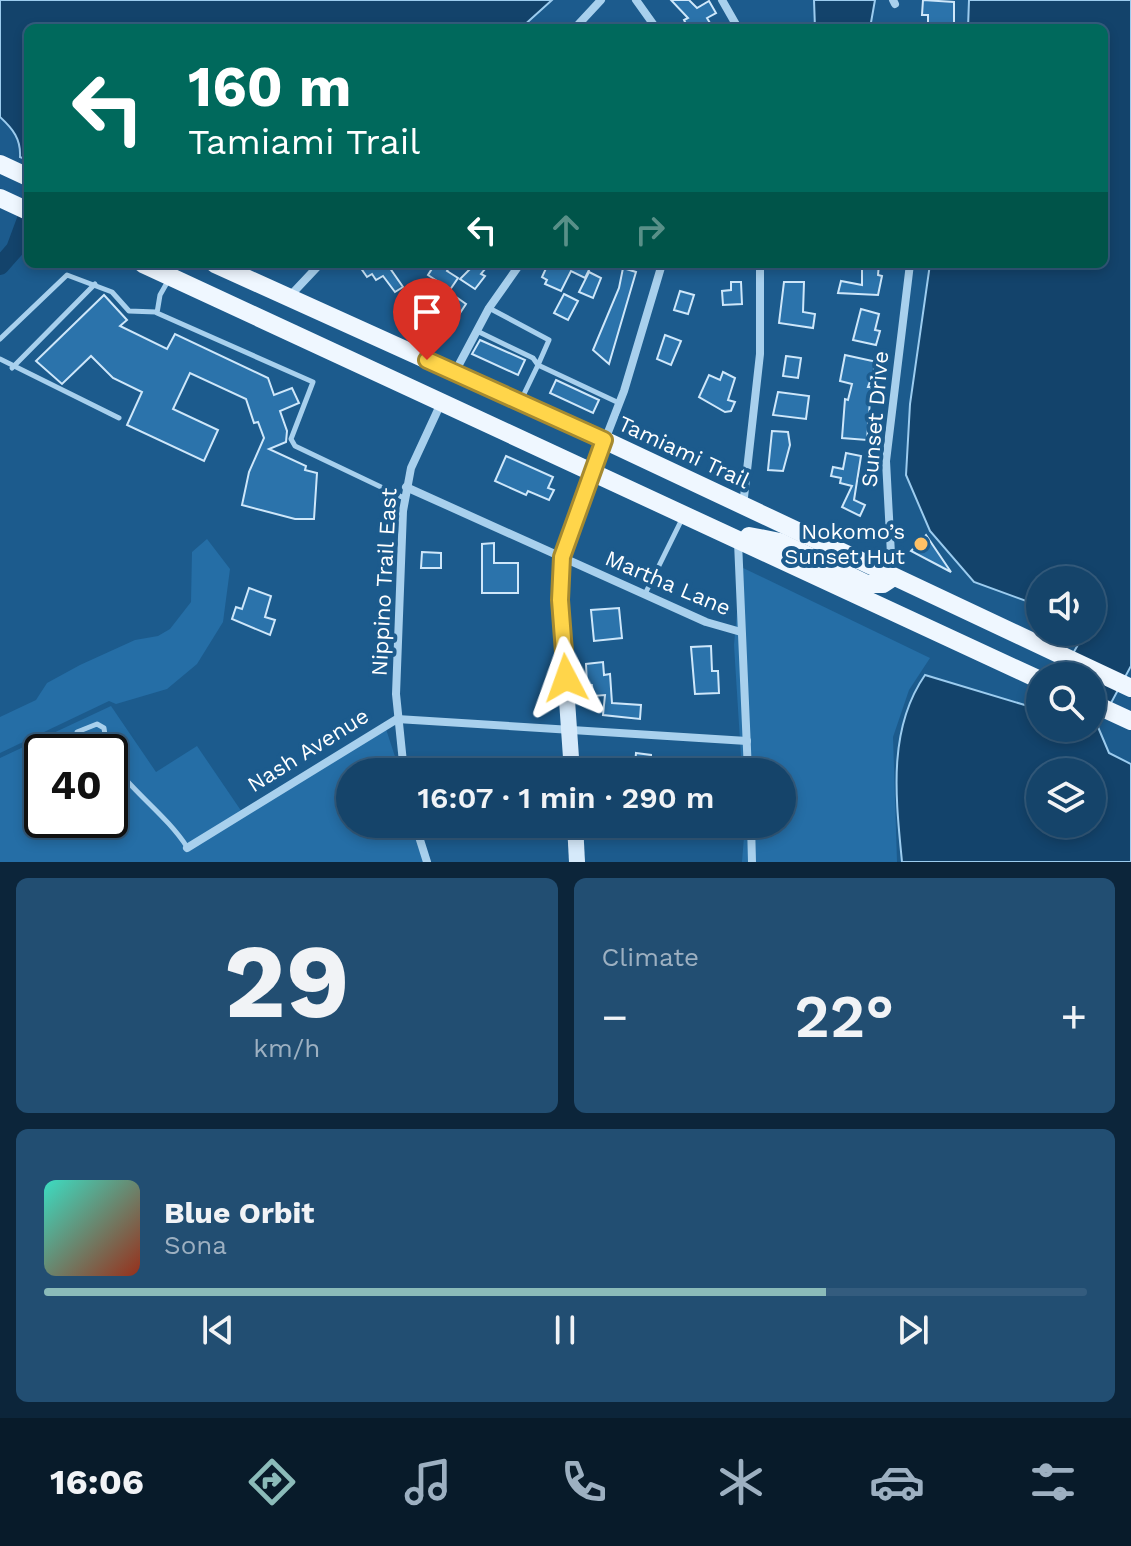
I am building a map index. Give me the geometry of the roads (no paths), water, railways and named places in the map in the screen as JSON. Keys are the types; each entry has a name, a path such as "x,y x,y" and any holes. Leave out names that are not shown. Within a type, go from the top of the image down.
{"main road":[{"path":"0,164 24,175"},
{"path":"0,198 24,209"},
{"path":"152,268 685,512 1026,673"},
{"name":"Tamiami Trail","path":"224,268 604,440 892,578 1130,687"},
{"path":"738,537 760,536 780,542 867,584 877,586 892,578"}],"street":[{"path":"579,24 601,0"},
{"path":"636,0 653,24"},
{"path":"722,0 736,24"},
{"path":"288,298 316,268"},
{"path":"455,373 489,308 517,268"},
{"path":"571,758 560,600 562,557 620,404 661,268"},
{"path":"743,506 760,354 760,268"},
{"name":"Sunset Drive","path":"892,578 885,500 886,461 910,268"},
{"name":"Nippino Trail East","path":"402,758 397,719 404,498 442,401"},
{"name":"Martha Lane","path":"406,487 706,622 741,632"},
{"path":"738,537 748,758"},
{"name":"Nash Avenue","path":"187,848 397,719 747,741"},
{"path":"419,838 427,862"},
{"path":"576,838 577,862"},
{"path":"751,838 752,862"}],"lane":[{"path":"0,339 67,275 95,284 112,292 129,311 157,313 313,382 291,439 295,446 404,498"},
{"path":"157,313 160,295 171,277"},
{"path":"12,368 95,284"},
{"path":"489,308 549,340 520,402"},
{"path":"476,331 620,404"},
{"path":"0,359 12,368 119,418"},
{"path":"645,594 685,512"},
{"path":"97,724 104,728 106,742 100,752 85,749 76,740 77,732 97,724"},
{"path":"128,782 148,806 176,830 187,848"}],"waterway":[{"path":"0,266 15,249 24,225"}],"place":[{"name":"Nokomo’s Sunset Hut","path":"921,544"}]}
